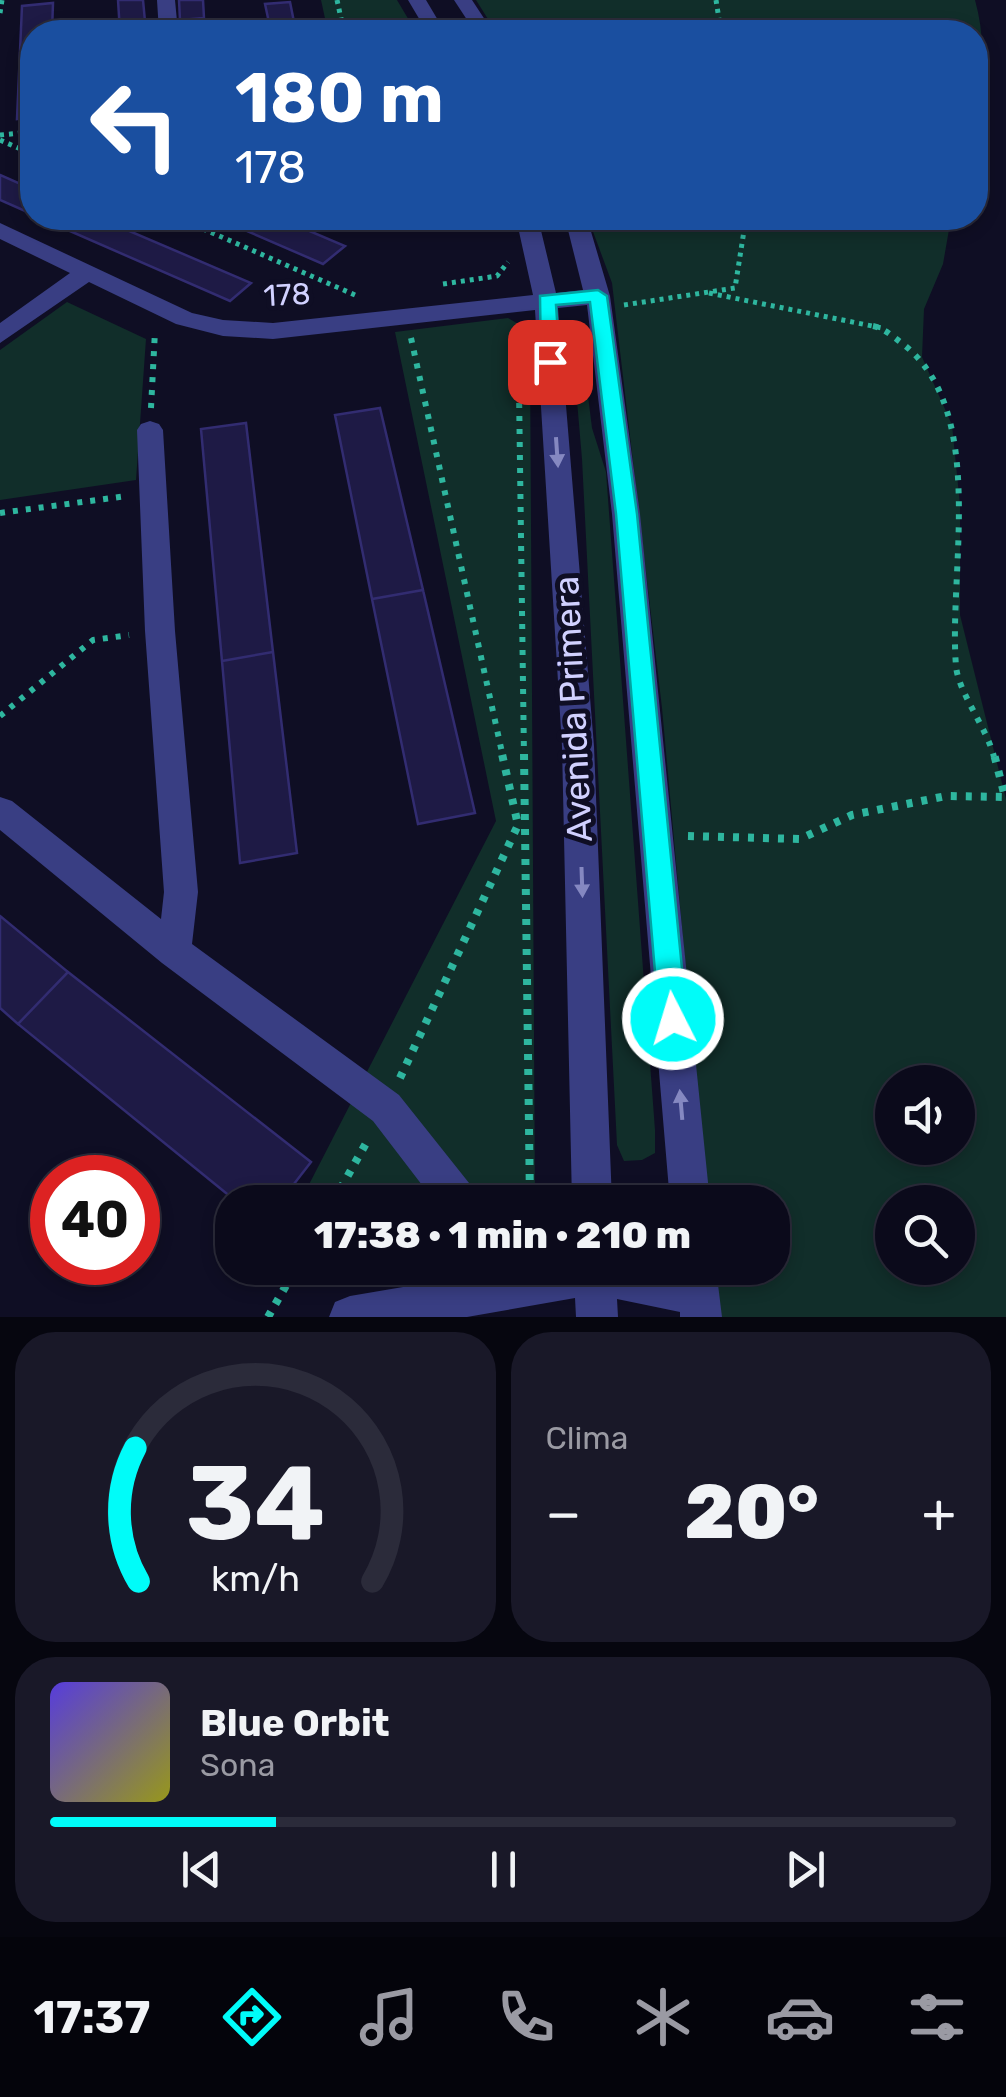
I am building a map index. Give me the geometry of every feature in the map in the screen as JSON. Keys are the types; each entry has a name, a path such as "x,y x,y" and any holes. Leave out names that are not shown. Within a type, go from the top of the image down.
{"street":[{"name":"178","path":"0,230 185,319 222,328 273,331 546,300 599,302"},
{"name":"Avenida Primera","path":"530,230 546,300 578,746 591,1185"},
{"name":"Avenida Primera","path":"579,230 599,302 626,514 688,1185"},
{"path":"0,335 88,271"},
{"path":"150,430 160,630 181,892 174,951"},
{"path":"0,811 174,951 386,1108 446,1185"},
{"path":"350,1317 477,1285"},
{"path":"595,1285 596,1317"},
{"path":"661,1285 698,1293"}],"path":[{"path":"0,13 2,0"},
{"path":"206,230 406,317 518,825 386,1108 343,1185"},
{"path":"599,302 735,288 744,230"},
{"path":"427,286 498,276 509,260 505,246"},
{"path":"656,836 800,839 852,816 946,796 1005,798 989,737 956,670 960,505 952,425 922,357 880,326 709,292"},
{"path":"150,430 156,304"},
{"path":"519,384 530,1185"},
{"path":"0,513 153,492"},
{"path":"0,716 94,640 160,630"},
{"path":"268,1317 286,1285"}],"green space":[{"path":"321,0 397,0 409,20 325,20"},
{"path":"476,0 975,0 979,20 488,20"},
{"path":"592,230 949,230 943,264 924,309 922,357 952,425 960,505 960,615 1006,799 1006,1317 717,1317 714,1285 790,1285 790,1185 705,1185 662,708 612,283"},
{"path":"67,302 146,339 136,480 0,500 0,350"},
{"path":"508,318 520,325 530,353 535,1185 309,1185 496,821 395,332"},
{"path":"571,331 578,333 581,340 592,428 606,472 655,1130 655,1153 642,1160 624,1161 617,1145 582,459"}],"building":[{"path":"118,0 143,0 145,20 119,20"},
{"path":"179,0 203,0 204,18 180,20"},
{"path":"290,2 294,20 268,20 265,4"},
{"path":"53,3 52,20 21,20 22,6"},
{"path":"20,51 20,119 17,119"},
{"path":"0,175 20,184 20,209 0,200"},
{"path":"68,230 127,230 251,283 230,301"},
{"path":"245,230 307,230 345,246 323,264"},
{"path":"380,408 423,590 372,599 335,415"},
{"path":"246,423 273,652 222,661 201,429"},
{"path":"423,590 475,813 418,824 372,599"},
{"path":"273,652 297,853 240,863 222,661"},
{"path":"0,916 68,972 18,1024 0,1008"},
{"path":"68,972 311,1162 293,1185 216,1185 18,1024"}],"route":[{"path":"550,362 546,300 598,296 626,514 673,1019"}]}
